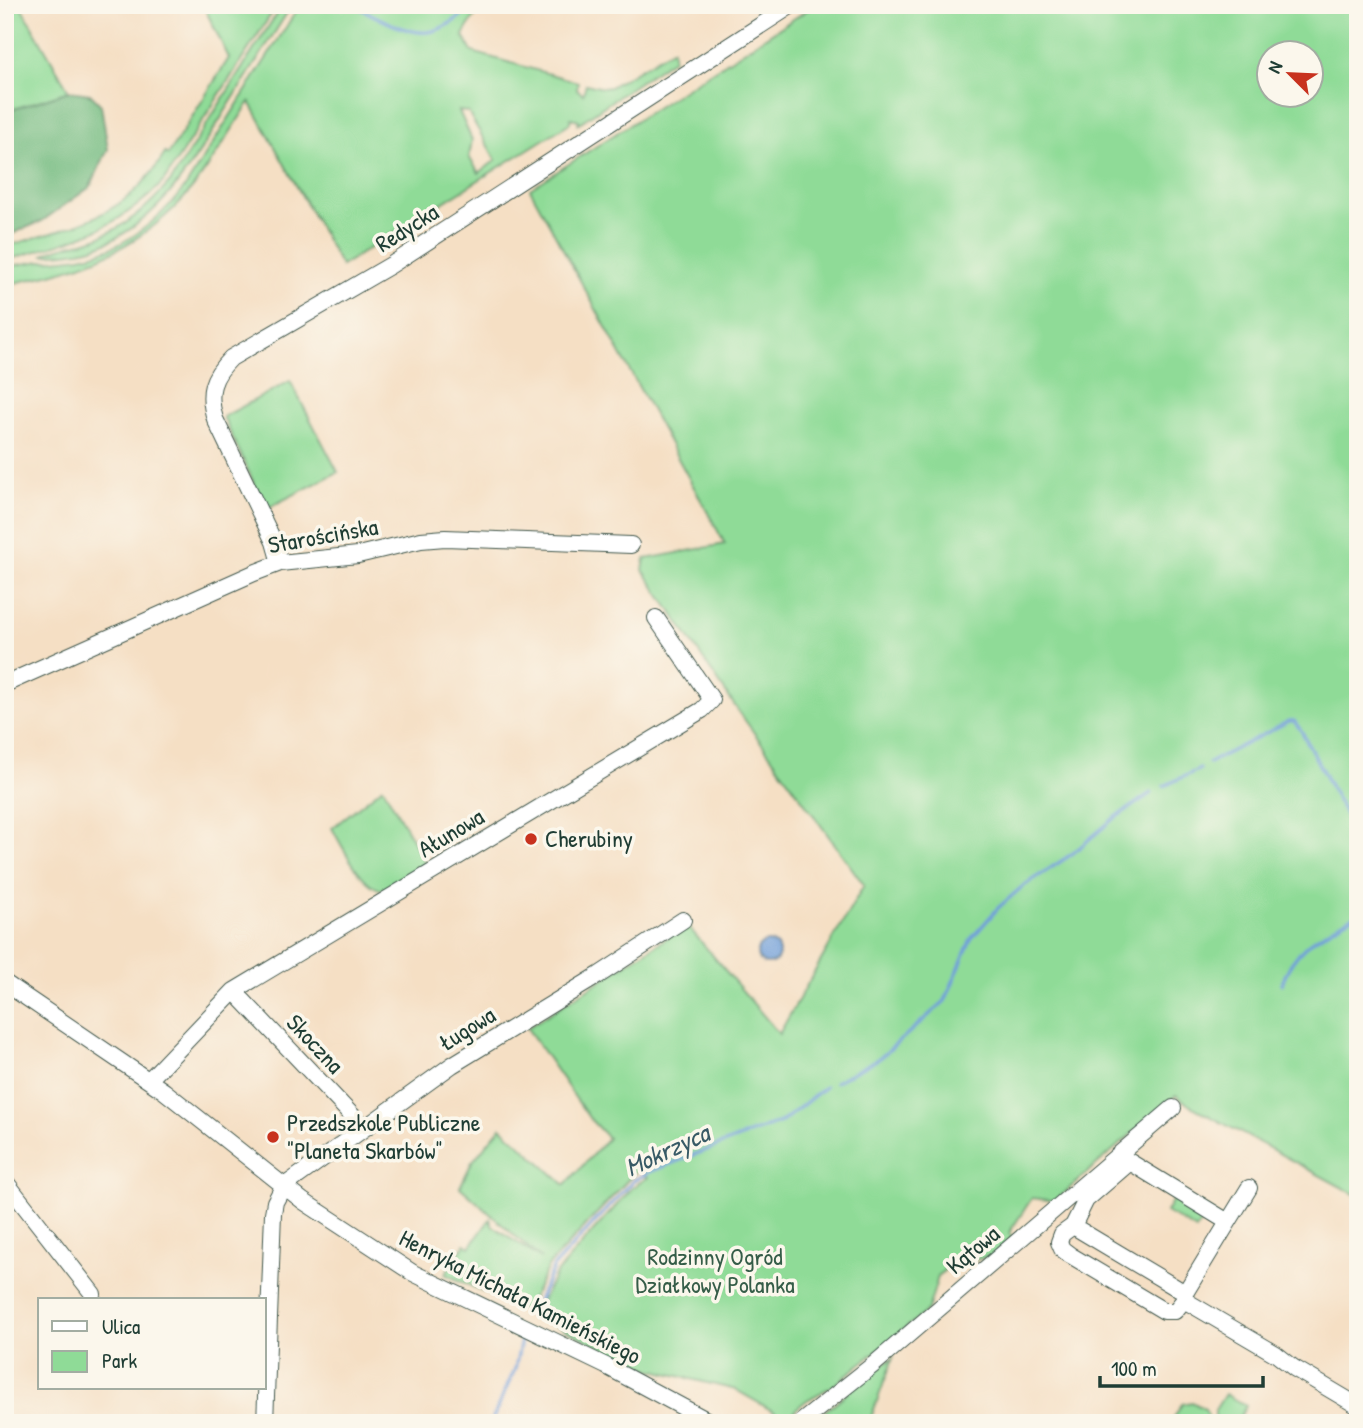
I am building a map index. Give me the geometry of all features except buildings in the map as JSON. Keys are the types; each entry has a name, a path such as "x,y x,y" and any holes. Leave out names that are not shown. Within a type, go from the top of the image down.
{"street":[{"name":"Redycka","path":"280,563 274,542 215,419 210,402 218,371 231,358 391,265 792,5"},
{"name":"Starościńska","path":"5,684 280,563 358,555 421,540 445,538 631,545"},
{"name":"Ałunowa","path":"149,1080 234,991 702,710 712,700 656,618"},
{"name":"Ługowa","path":"283,1187 452,1065 599,975 683,919"},
{"name":"Henryka Michała Kamieńskiego","path":"5,983 149,1080 283,1187 413,1273 607,1366 712,1423"},
{"name":"Skoczna","path":"234,991 364,1128"},
{"name":"Kątowa","path":"800,1423 873,1365 1172,1108"},
{"path":"1228,1222 1130,1162 1086,1200 1073,1226 1062,1234 1059,1242 1070,1255 1164,1311 1175,1311 1249,1188"},
{"path":"5,1181 93,1294"},
{"path":"265,1423 273,1213 283,1187"},
{"path":"1073,1226 1358,1406"}],"green space":[{"path":"5,5 20,5 69,91 5,112"},
{"path":"203,5 277,5 164,181 146,199 109,224 71,240 5,261 5,247 75,225 115,206 133,193 150,175 165,153 168,155 229,58"},
{"path":"282,5 292,5 191,165 163,201 127,231 106,243 83,250 43,255 118,228 163,190"},
{"path":"300,5 486,5 463,35 472,52 578,82 577,89 583,94 586,84 610,87 673,49 673,59 578,124 579,120 571,118 570,123 341,266 250,102 191,190 143,234 122,247 79,266 5,285 5,268 24,263 80,257 111,248 126,240 153,221 186,186","holes":["459,111 468,112 496,160 479,173 469,157 472,140"]},
{"name":"Rodzinny Ogród Działkowy Polanka","path":"815,5 1358,5 1358,1196 1189,1105 1176,1095 1055,1201 1032,1198 1009,1233 1013,1238 992,1256 948,1266 938,1277 928,1310 833,1386 807,1400 791,1417 785,1418 736,1390 631,1362 534,1315 557,1272 632,1188 648,1177 639,1168 549,1265 526,1311 445,1274 465,1244 470,1247 490,1219 492,1225 541,1259 460,1187 472,1162 501,1127 565,1185 608,1138 590,1119 527,1028 687,925 779,1034 864,885 739,712 643,570 645,559 725,544 530,189"},
{"path":"69,91 90,94 101,105 108,149 90,187 42,221 5,237 5,112"},
{"path":"290,381 338,472 266,509 223,417"},
{"path":"383,787 427,866 389,889 380,889 363,877 332,828"},
{"path":"1175,1196 1205,1215 1196,1230 1166,1212"},
{"path":"893,1358 869,1423 811,1423 866,1377"},
{"path":"1225,1394 1246,1406 1236,1423 1215,1423 1215,1410"},
{"path":"1192,1402 1205,1409 1211,1423 1171,1423 1182,1404"}],"water":[{"path":"768,942 776,945 779,953 776,961 768,964 760,961 757,953 760,945"}],"waterway":[{"path":"354,5 399,27 418,32 433,31 446,26 475,5"},
{"path":"1209,763 1289,721 1294,721 1358,839"},
{"path":"1164,786 1200,769"},
{"name":"Mokrzyca","path":"835,1082 880,1058 945,1001 971,939 998,908 1022,887 1072,854 1112,820 1151,793"},
{"path":"1282,984 1294,959 1302,950 1322,934 1358,914"},
{"name":"Mokrzyca","path":"531,1316 554,1266 633,1181 649,1172 783,1121 825,1087"},
{"name":"Mokrzyca","path":"491,1423 515,1369 522,1335"}],"place":[{"name":"Cherubiny","path":"531,839"},
{"name":"Przedszkole Publiczne \"Planeta Skarbów\"","path":"273,1137"}]}
